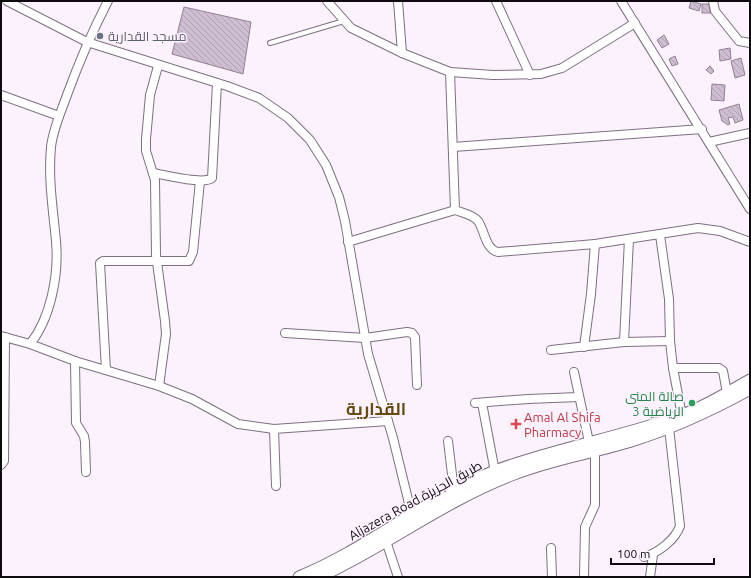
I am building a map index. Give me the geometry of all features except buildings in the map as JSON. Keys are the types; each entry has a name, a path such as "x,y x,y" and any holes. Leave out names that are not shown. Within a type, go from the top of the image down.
{"main road":[{"name":"Aljazera Road طريق الجزيزة","path":"299,577 329,564 413,520 477,490 514,474 682,416 750,380"},
{"name":"Aljazera Road طريق الجزيزة","path":"319,577 386,541 454,491 494,472 592,446 669,428 709,411 750,389"}],"street":[{"path":"7,1 18,4 87,42 158,66 217,83 259,98 288,118 310,140 332,178 345,221 365,338 373,374 388,421 413,520"},
{"path":"30,344 42,325 55,274 56,242 51,209 50,158 52,145 59,116 87,42 108,1"},
{"path":"327,1 351,28 402,53 450,72 493,75 541,74 562,68 635,23"},
{"path":"398,1 402,53"},
{"path":"496,1 530,75"},
{"path":"621,1 702,129 750,209"},
{"path":"713,1 715,11 739,41 750,43"},
{"path":"158,66 150,95 146,151 155,180 157,262 166,334 159,386"},
{"path":"450,72 454,210"},
{"path":"153,173 200,181 208,181 212,178 217,83"},
{"path":"1,95 59,116"},
{"path":"453,147 702,129"},
{"path":"709,142 750,133"},
{"path":"106,370 100,263 103,261 189,261 193,252 200,181"},
{"path":"348,242 454,210 471,216 477,220 490,247 498,252 595,244 698,228 708,228 750,242"},
{"path":"660,235 669,299 670,341 673,368 682,416"},
{"path":"624,342 629,239"},
{"path":"584,347 591,294 595,244"},
{"path":"285,333 365,338 407,332 412,333 415,337 417,385"},
{"path":"1,465 4,461 3,337 30,344 75,361 159,386 192,399 238,424 274,429 388,421"},
{"path":"551,350 624,342 670,341"},
{"path":"75,361 76,423 84,436 86,472"},
{"path":"673,368 719,368 723,371 727,393"},
{"path":"574,372 592,446 595,505 585,527 584,577"},
{"path":"494,472 478,403 579,397"},
{"path":"650,577 648,556 674,537 680,526 669,428"},
{"path":"274,429 276,486"},
{"path":"448,441 454,491"},
{"path":"386,541 398,577"},
{"path":"551,548 552,577"}],"lane":[{"path":"270,43 344,21"}],"place":[{"name":"مسجد القدارية","path":"100,36"},
{"name":"صالة المنى الرياضية 3","path":"692,403"},
{"name":"Amal Al Shifa Pharmacy","path":"516,424"}],"district":[{"name":"القدارية","path":"376,409"}]}
